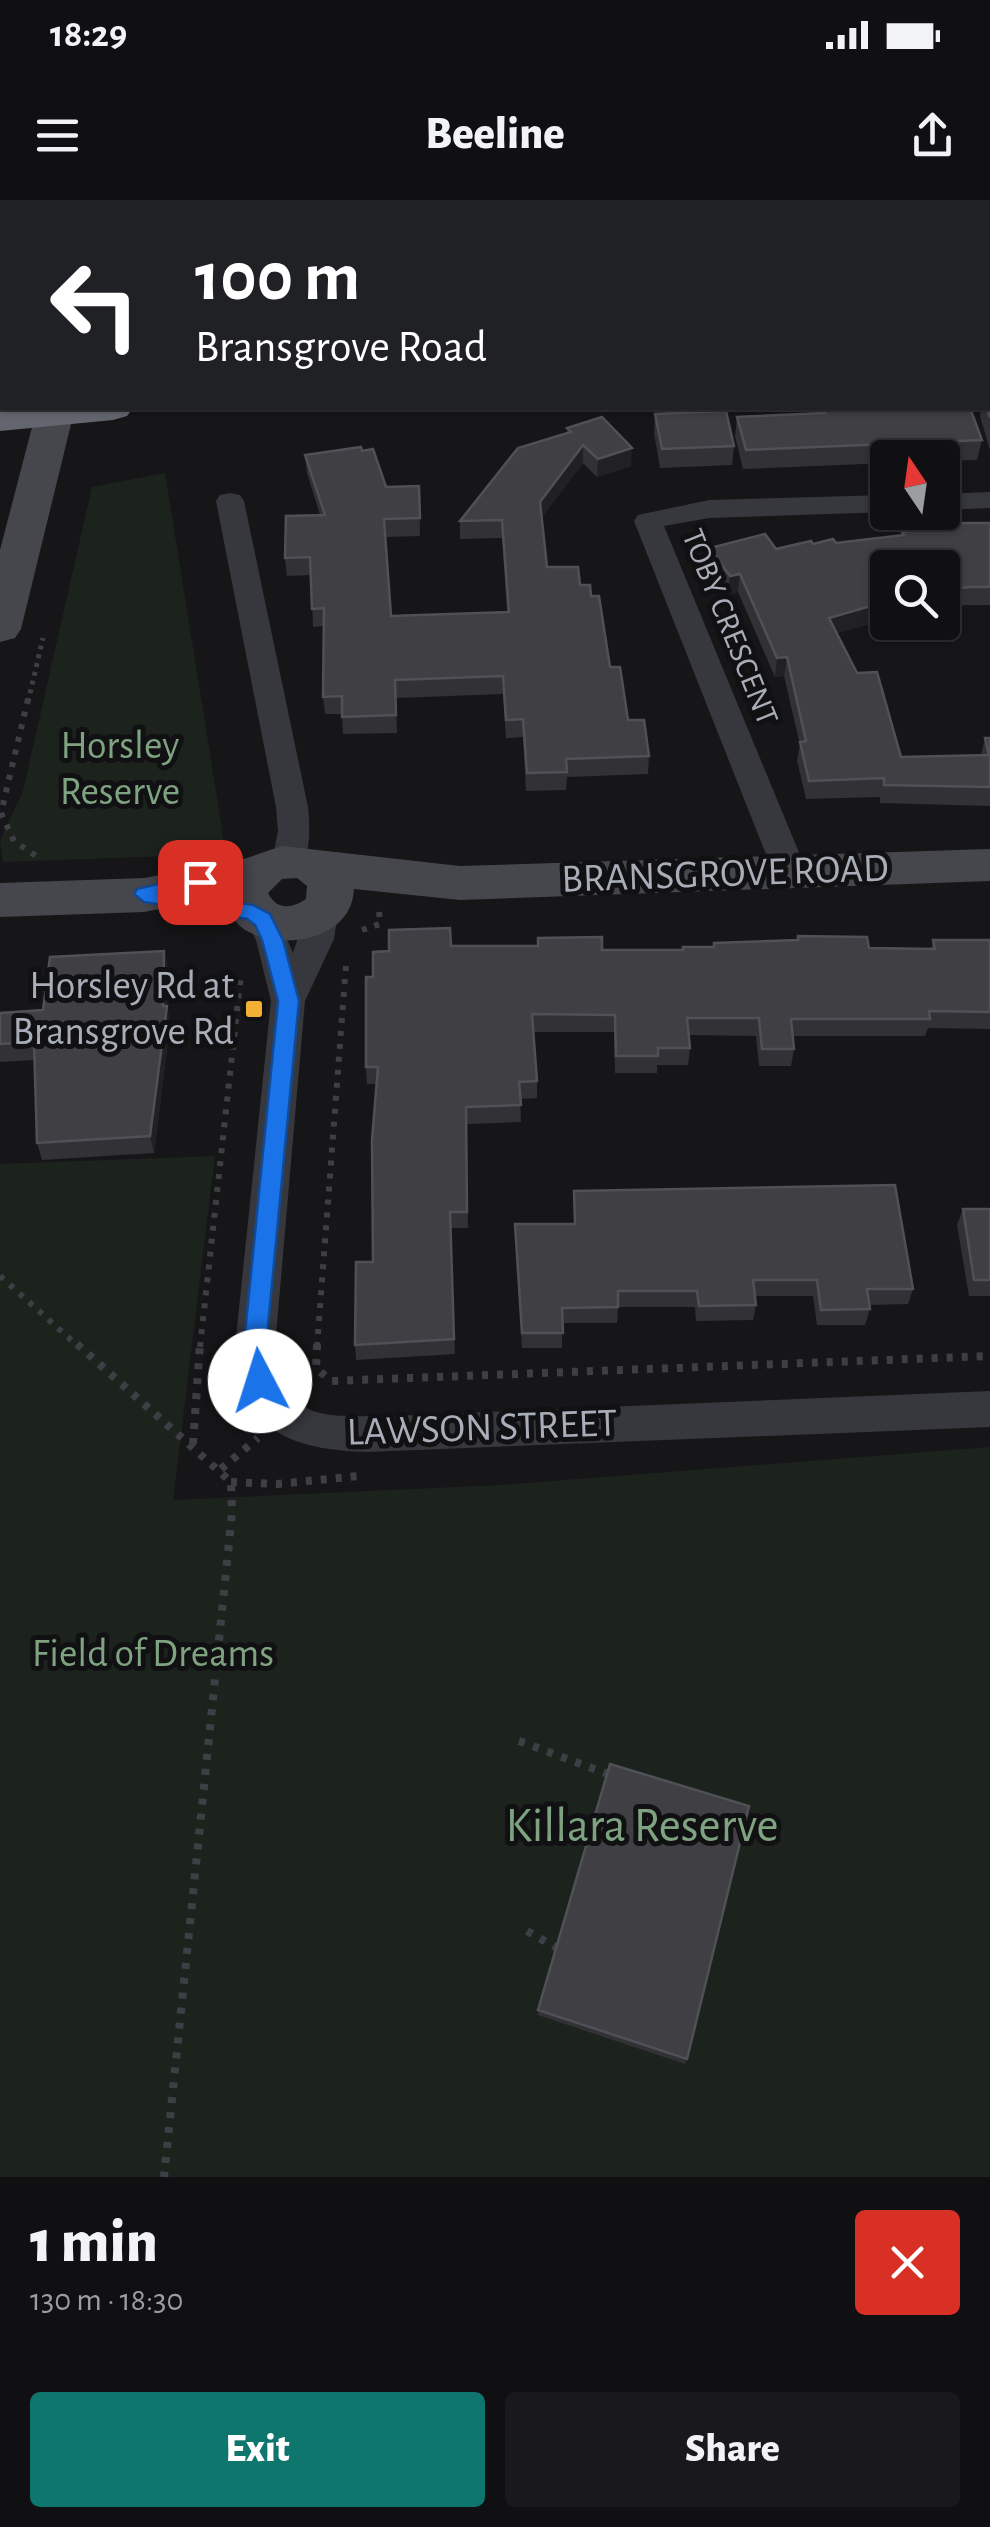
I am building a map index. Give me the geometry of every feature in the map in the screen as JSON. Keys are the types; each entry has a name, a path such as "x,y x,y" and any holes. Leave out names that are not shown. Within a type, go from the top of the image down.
{"highway":[{"path":"0,419 92,410"}],"main road":[{"path":"0,630 55,410"},
{"path":"0,862 54,880"},
{"name":"BRANSGROVE ROAD","path":"297,900 460,883 990,866"},
{"name":"BRANSGROVE ROAD","path":"0,900 54,880 144,894 297,900 379,900 460,883"}],"street":[{"name":"LAWSON STREET","path":"230,500 292,808 297,900 317,938 288,1001"},
{"path":"960,501 990,500"},
{"name":"TOBY CRESCENT","path":"790,872 648,521 710,508 870,504"},
{"name":"LAWSON STREET","path":"297,900 273,940 288,1001 254,1364 268,1397 294,1425 313,1432 390,1434 990,1408"}],"path":[{"path":"43,637 2,813 7,834 54,880"},
{"path":"297,900 369,925 380,924 379,900"},
{"path":"347,952 316,1359 316,1368 332,1381 990,1356"},
{"path":"194,1445 196,1393 241,970"},
{"path":"0,1276 231,1482 277,1484 371,1476"},
{"path":"164,2177 232,1513 231,1482"},
{"path":"519,1742 608,1774"},
{"path":"527,1931 557,1948"}],"green space":[{"name":"Horsley Reserve","path":"165,473 226,854 3,862 0,841 23,791 92,487"},
{"name":"Killara Reserve","path":"215,1156 173,1500 501,1485 990,1447 990,2177 0,2177 0,1164"}],"building":[{"path":"824,410 971,410 982,440 870,440 870,445 746,450 737,417 825,413"},
{"path":"726,411 734,446 662,449 655,414"},
{"path":"602,417 632,448 598,459 583,445 540,502 547,567 578,567 580,585 590,585 591,596 599,596 610,667 620,667 628,720 644,720 649,756 566,759 567,772 527,773 523,719 506,720 503,676 395,680 396,715 342,717 342,696 323,697 324,608 312,609 310,557 285,558 286,516 325,515 305,455 361,447 362,451 373,449 386,487 419,486 420,518 384,519 391,616 509,612 502,520 460,521 518,448 571,432 567,428"},
{"path":"960,523 990,523 990,587 960,588 960,550 870,550 870,606 829,618 857,673 877,672 901,757 989,755 985,738 990,738 990,787 884,785 884,778 809,781 800,742 806,741 787,657 777,658 740,574 730,576 710,548 765,534 776,549 811,541 813,544 833,539 836,543 904,535 902,532 960,530"},
{"path":"450,928 451,946 538,946 538,938 602,937 602,950 683,950 714,947 714,943 798,940 798,936 867,937 869,948 935,949 933,940 990,940 990,1012 929,1011 930,1019 791,1019 794,1049 762,1049 759,1018 687,1018 690,1048 658,1048 658,1056 616,1056 615,1015 532,1014 537,1081 519,1082 521,1105 466,1107 467,1212 450,1212 454,1339 355,1345 356,1262 373,1262 372,1140 378,1067 366,1067 366,977 373,977 373,952 389,951 389,930"},
{"path":"164,951 163,1006 167,1006 150,1136 37,1143 34,1042 0,1044 0,1013 43,1010 50,957"},
{"path":"895,1185 913,1289 867,1289 870,1309 821,1310 817,1280 753,1280 756,1305 699,1306 697,1291 618,1291 618,1307 562,1308 563,1333 522,1333 515,1224 575,1224 574,1191"},
{"path":"963,1209 990,1209 990,1280 974,1280"},
{"path":"610,1764 749,1806 687,2059 538,2010"}],"place":[{"name":"Horsley Rd at Bransgrove Rd","path":"254,1009"}],"route":[{"path":"200,882 144,894 253,912 263,920 273,940 288,1001 256,1326 254,1364 260,1381"}],"park label":[{"name":"Field of Dreams","path":"153,1654"}]}
